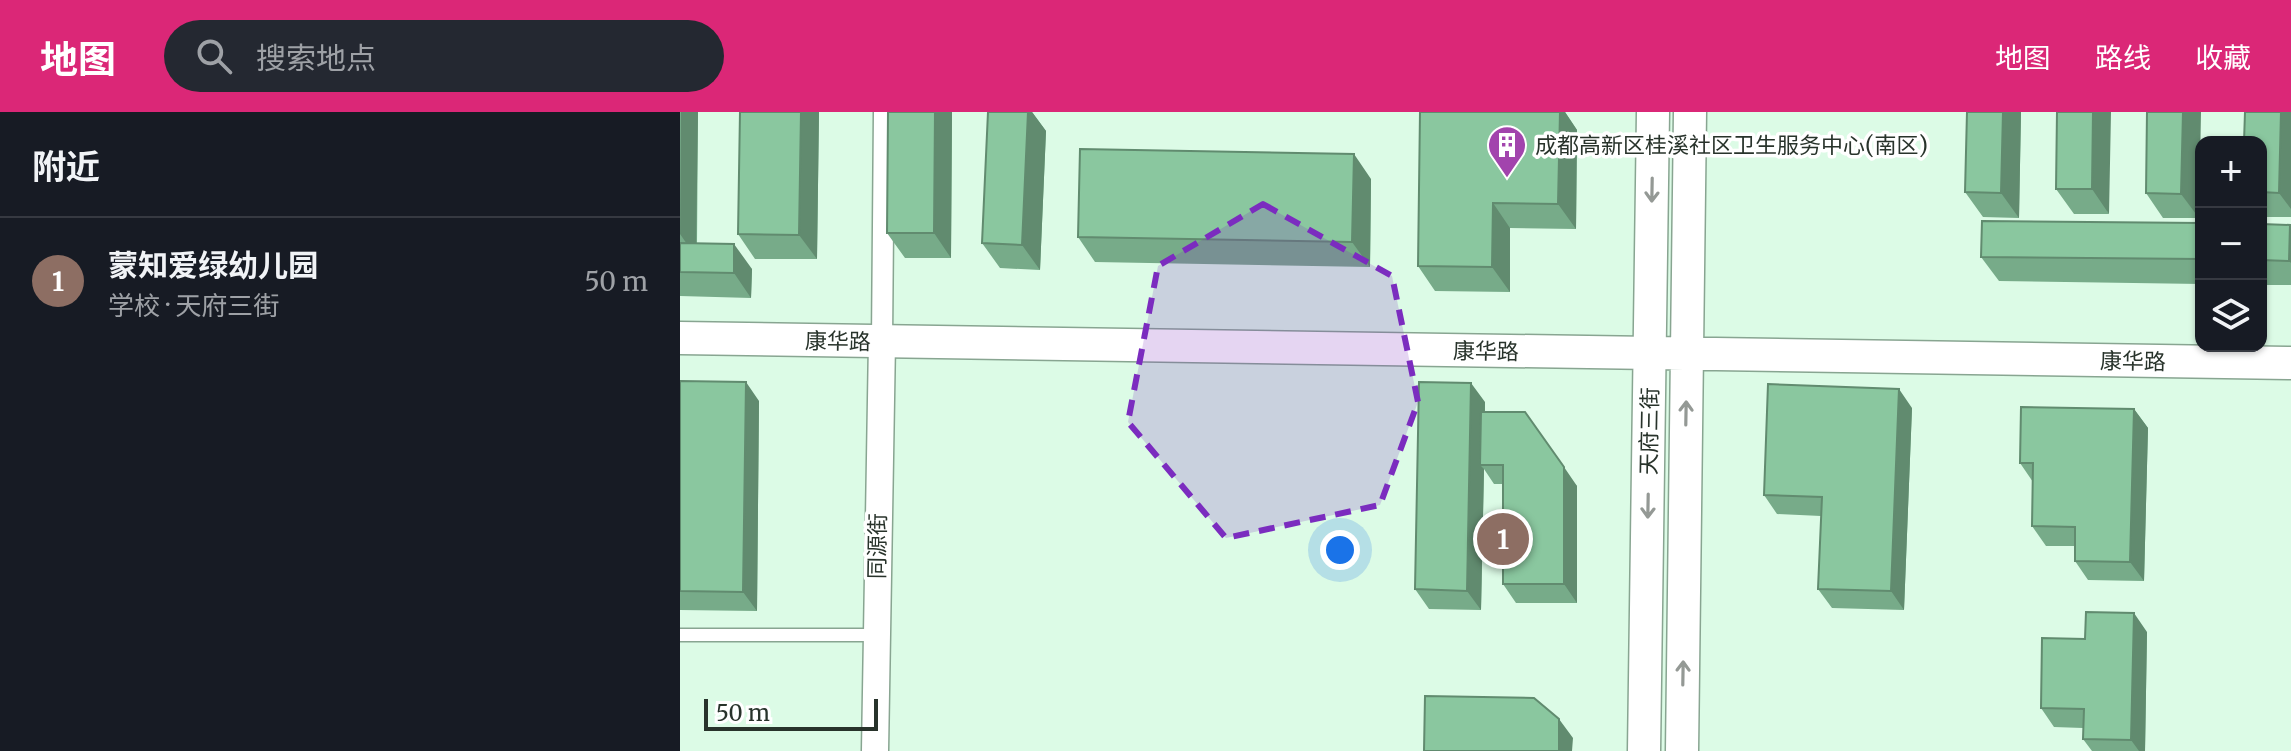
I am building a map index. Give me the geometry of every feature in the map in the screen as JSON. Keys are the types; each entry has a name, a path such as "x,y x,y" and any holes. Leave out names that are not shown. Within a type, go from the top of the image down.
{"street":[{"path":"882,341 884,112"},
{"name":"天府三街","path":"1644,751 1653,112"},
{"name":"天府三街","path":"1682,751 1690,112"},
{"name":"康华路","path":"680,338 2291,363"},
{"name":"同源街","path":"875,751 882,341"}],"lane":[{"path":"680,635 875,635"}],"highlighted area":[{"path":"1263,204 1392,276 1418,402 1380,505 1226,538 1128,422 1158,266"}],"building":[{"path":"740,112 801,112 799,235 738,234"},
{"path":"888,112 935,112 934,233 887,233"},
{"path":"988,112 1028,112 1022,245 982,243"},
{"name":"成都高新区桂溪社区卫生服务中心(南区)","path":"1420,112 1560,112 1558,204 1493,203 1492,267 1418,266"},
{"path":"1967,112 2003,112 2001,193 1965,192"},
{"path":"2057,112 2093,112 2092,189 2056,189"},
{"path":"2147,112 2183,112 2181,194 2146,193"},
{"path":"2245,112 2281,112 2279,193 2267,192 2267,136 2244,136"},
{"path":"1080,149 1354,154 1352,242 1078,237"},
{"path":"1982,221 2195,223 2195,259 1981,257"},
{"path":"2267,224 2290,225 2289,261 2267,260"},
{"path":"680,243 734,244 734,273 680,272"},
{"path":"680,381 746,382 743,592 680,591"},
{"path":"1419,382 1471,383 1467,591 1415,589"},
{"path":"1768,384 1899,389 1891,591 1818,589 1822,497 1764,495"},
{"path":"2021,407 2134,409 2130,562 2075,561 2075,527 2032,526 2033,463 2020,463"},
{"path":"1481,412 1525,412 1564,467 1564,584 1503,584 1503,465 1480,465"},
{"path":"2086,612 2134,613 2131,740 2083,739 2084,709 2041,708 2042,638 2085,639"},
{"path":"1425,696 1534,698 1559,719 1559,751 1424,751"}],"place":[{"name":"成都高新区桂溪社区卫生服务中心(南区)","path":"1507,179"},
{"name":"蒙知爱绿幼儿园","path":"1503,539"}]}
